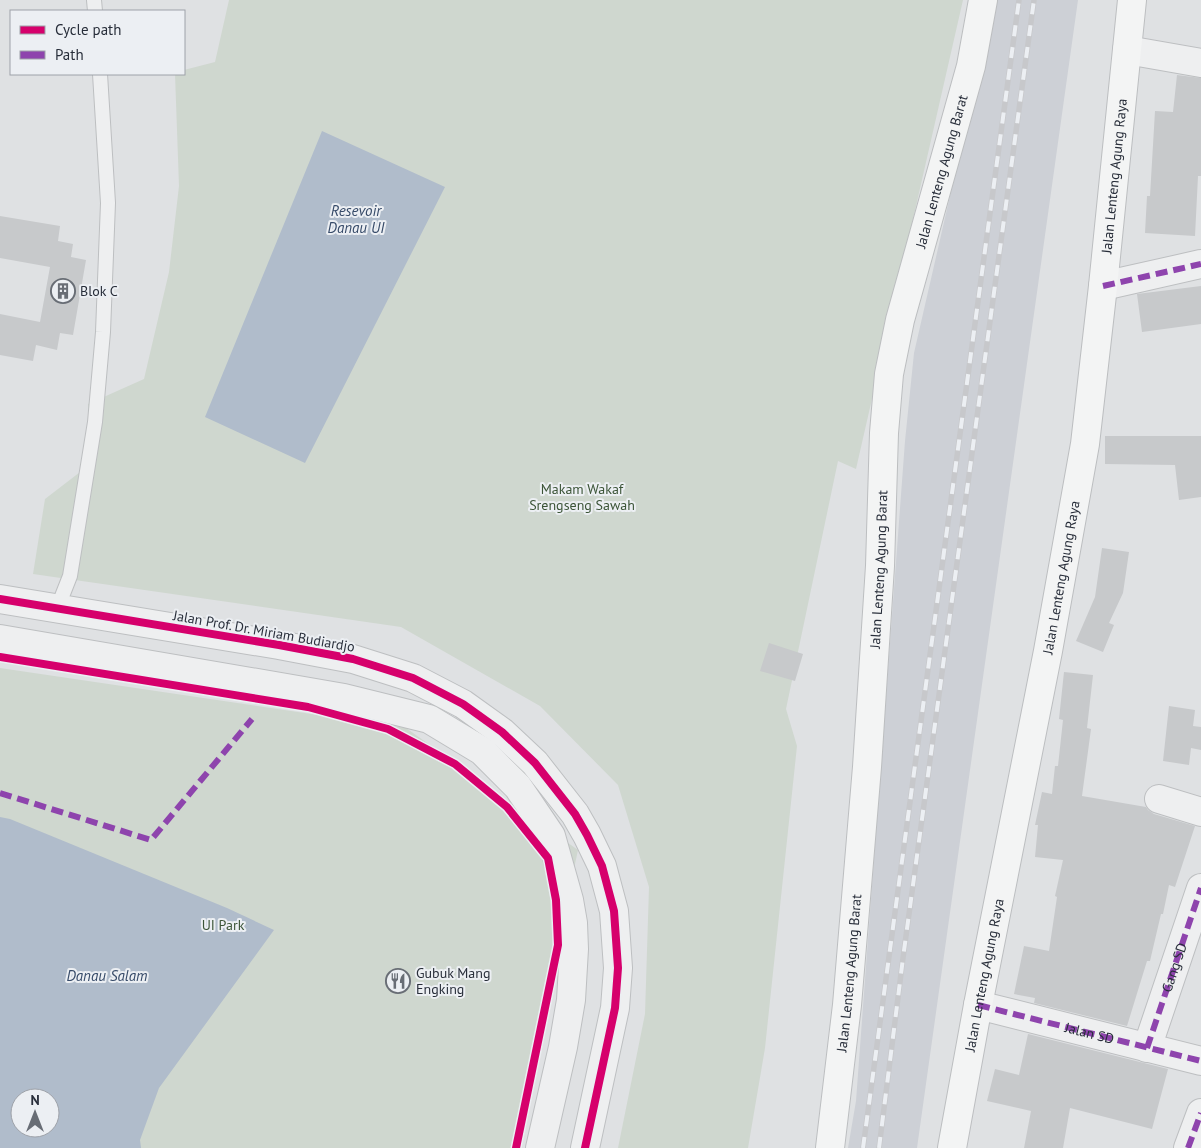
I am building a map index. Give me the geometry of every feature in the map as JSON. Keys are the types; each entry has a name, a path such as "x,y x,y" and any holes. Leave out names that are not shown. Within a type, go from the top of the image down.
{"main road":[{"name":"Jalan Lenteng Agung Barat","path":"830,1148 847,1006 867,767 880,566 884,433 889,374 900,320 971,66 983,0"},
{"name":"Jalan Lenteng Agung Raya","path":"952,1148 978,1005 1048,651 1083,454 1103,286 1132,0"}],"street":[{"path":"1127,50 1201,63"},
{"path":"1103,286 1201,264"},
{"name":"Jalan Prof. Dr. Miriam Budiardjo","path":"0,599 353,659 413,678 463,704 502,732 535,763 575,814 602,866 614,911 618,968 615,1008 585,1148"},
{"path":"98,655 105,617"},
{"path":"0,639 344,698 429,719 482,750 518,787 551,836 569,900 574,949 571,1000 563,1047 540,1148"},
{"path":"1159,799 1201,812"},
{"name":"Gang SD","path":"1147,1048 1201,888"},
{"name":"Jalan SD","path":"978,1005 1201,1061"},
{"path":"1188,1148 1201,1113"}],"lane":[{"path":"57,609 70,576 95,422 101,350 108,202 100,75"}],"shaded area":[{"path":"993,0 1078,0 917,1148 848,1148 856,1101 905,441 914,353 992,13"}],"green space":[{"name":"Makam Wakaf Srengseng Sawah","path":"229,0 963,0 856,469 838,461 786,709 797,746 765,1048 748,1148 618,1148 645,1014 649,887 618,785 540,706 401,627 33,574 45,499 97,459 88,404 144,379 169,272 179,186 175,75 185,75 185,70 215,62"},
{"name":"UI Park","path":"0,668 406,728 578,850 514,1148 0,1148"}],"water":[{"name":"Resevoir Danau UI","path":"322,131 445,187 305,463 205,417"},
{"name":"Danau Salam","path":"0,817 10,819 227,908 274,930 159,1088 140,1140 141,1148 0,1148"}],"building":[{"path":"1177,75 1201,78 1201,176 1198,176 1195,236 1145,233 1147,196 1150,196 1155,111 1173,112"},
{"name":"Blok C","path":"0,216 60,226 58,241 73,244 71,257 86,260 73,335 60,333 57,350 36,345 33,361 0,355 0,314 40,322 50,267 0,258"},
{"path":"1201,286 1201,324 1142,332 1137,294"},
{"path":"1105,436 1201,436 1201,497 1179,500 1175,465 1105,464"},
{"path":"1102,548 1129,552 1123,593 1109,623 1114,625 1103,652 1076,641 1095,597"},
{"path":"769,643 803,654 795,681 760,671"},
{"path":"1064,672 1093,675 1087,728 1091,729 1082,796 1146,807 1154,814 1195,826 1175,887 1169,885 1150,961 1147,961 1127,1026 1034,1003 1035,998 1014,994 1024,946 1049,951 1057,897 1055,896 1063,860 1035,857 1038,825 1035,825 1042,792 1052,794 1055,766 1058,766 1063,720 1059,719"},
{"path":"1169,706 1195,710 1193,726 1201,727 1201,750 1191,748 1189,765 1163,761"},
{"path":"1028,1034 1168,1069 1152,1129 1070,1108 1063,1148 1024,1148 1031,1111 987,1101 995,1069 1019,1075"}],"railway":[{"path":"863,1148 1019,0"},
{"path":"879,1148 903,958 1034,0"}],"marked path":[{"path":"1103,286 1201,264"},
{"path":"0,793 151,840 252,719"},
{"path":"1147,1048 1201,888"},
{"path":"978,1005 1201,1061"},
{"path":"1188,1148 1201,1113"}],"cycle path":[{"path":"0,599 353,659 413,678 463,704 502,732 535,763 575,814 602,866 614,911 618,968 615,1008 585,1148"},
{"path":"0,657 308,707 388,729 455,764 507,807 548,858 556,900 558,945 516,1148"}],"place":[{"name":"Blok C","path":"63,291"},
{"name":"Gubuk Mang Engking","path":"398,981"}]}
